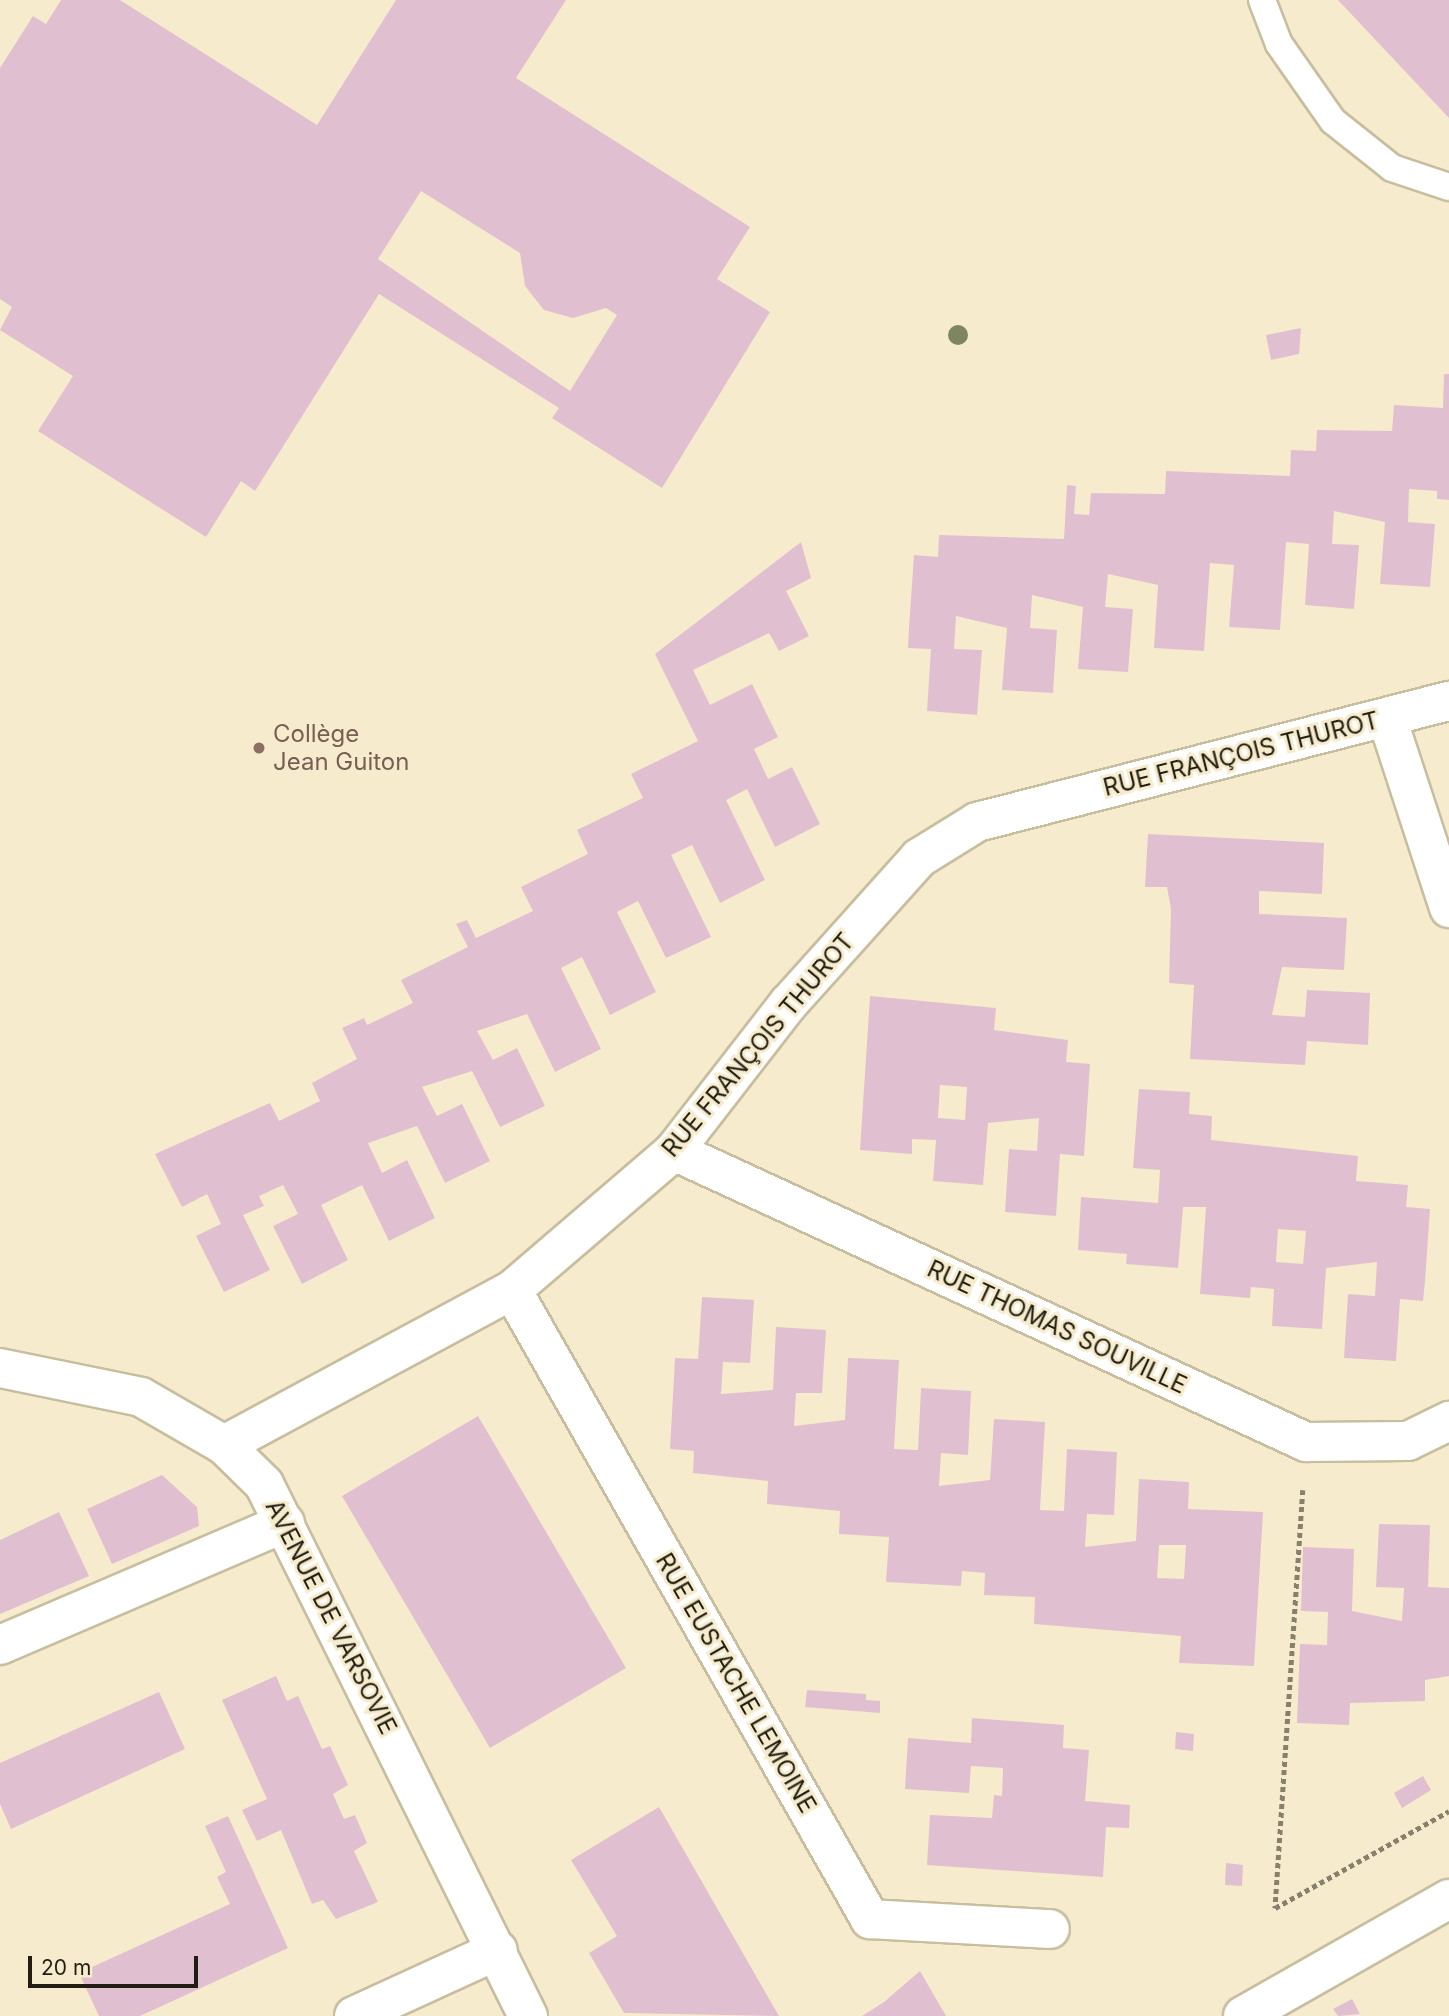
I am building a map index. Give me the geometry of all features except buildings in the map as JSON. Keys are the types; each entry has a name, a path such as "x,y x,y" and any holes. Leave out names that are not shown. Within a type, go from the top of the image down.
{"street":[{"name":"RUE FRANÇOIS THUROT","path":"224,1445 512,1290 674,1151 789,1003 919,858 977,822 1449,701"},
{"path":"1387,718 1449,908"},
{"name":"RUE THOMAS SOUVILLE","path":"674,1151 1306,1442 1408,1441 1449,1421"},
{"name":"RUE EUSTACHE LEMOINE","path":"512,1290 870,1919 1050,1929"},
{"name":"AVENUE DE VARSOVIE","path":"0,1368 141,1397 224,1445 264,1484 528,2016"},
{"path":"0,1645 285,1523"},
{"path":"1242,2016 1449,1899"},
{"path":"354,2016 498,1951"}],"lane":[{"path":"1262,0 1279,44 1333,121 1392,168 1449,187"}],"path":[{"path":"1306,1442 1275,1908 1449,1811"}],"place":[{"name":"Collège Jean Guiton","path":"259,748"}]}
